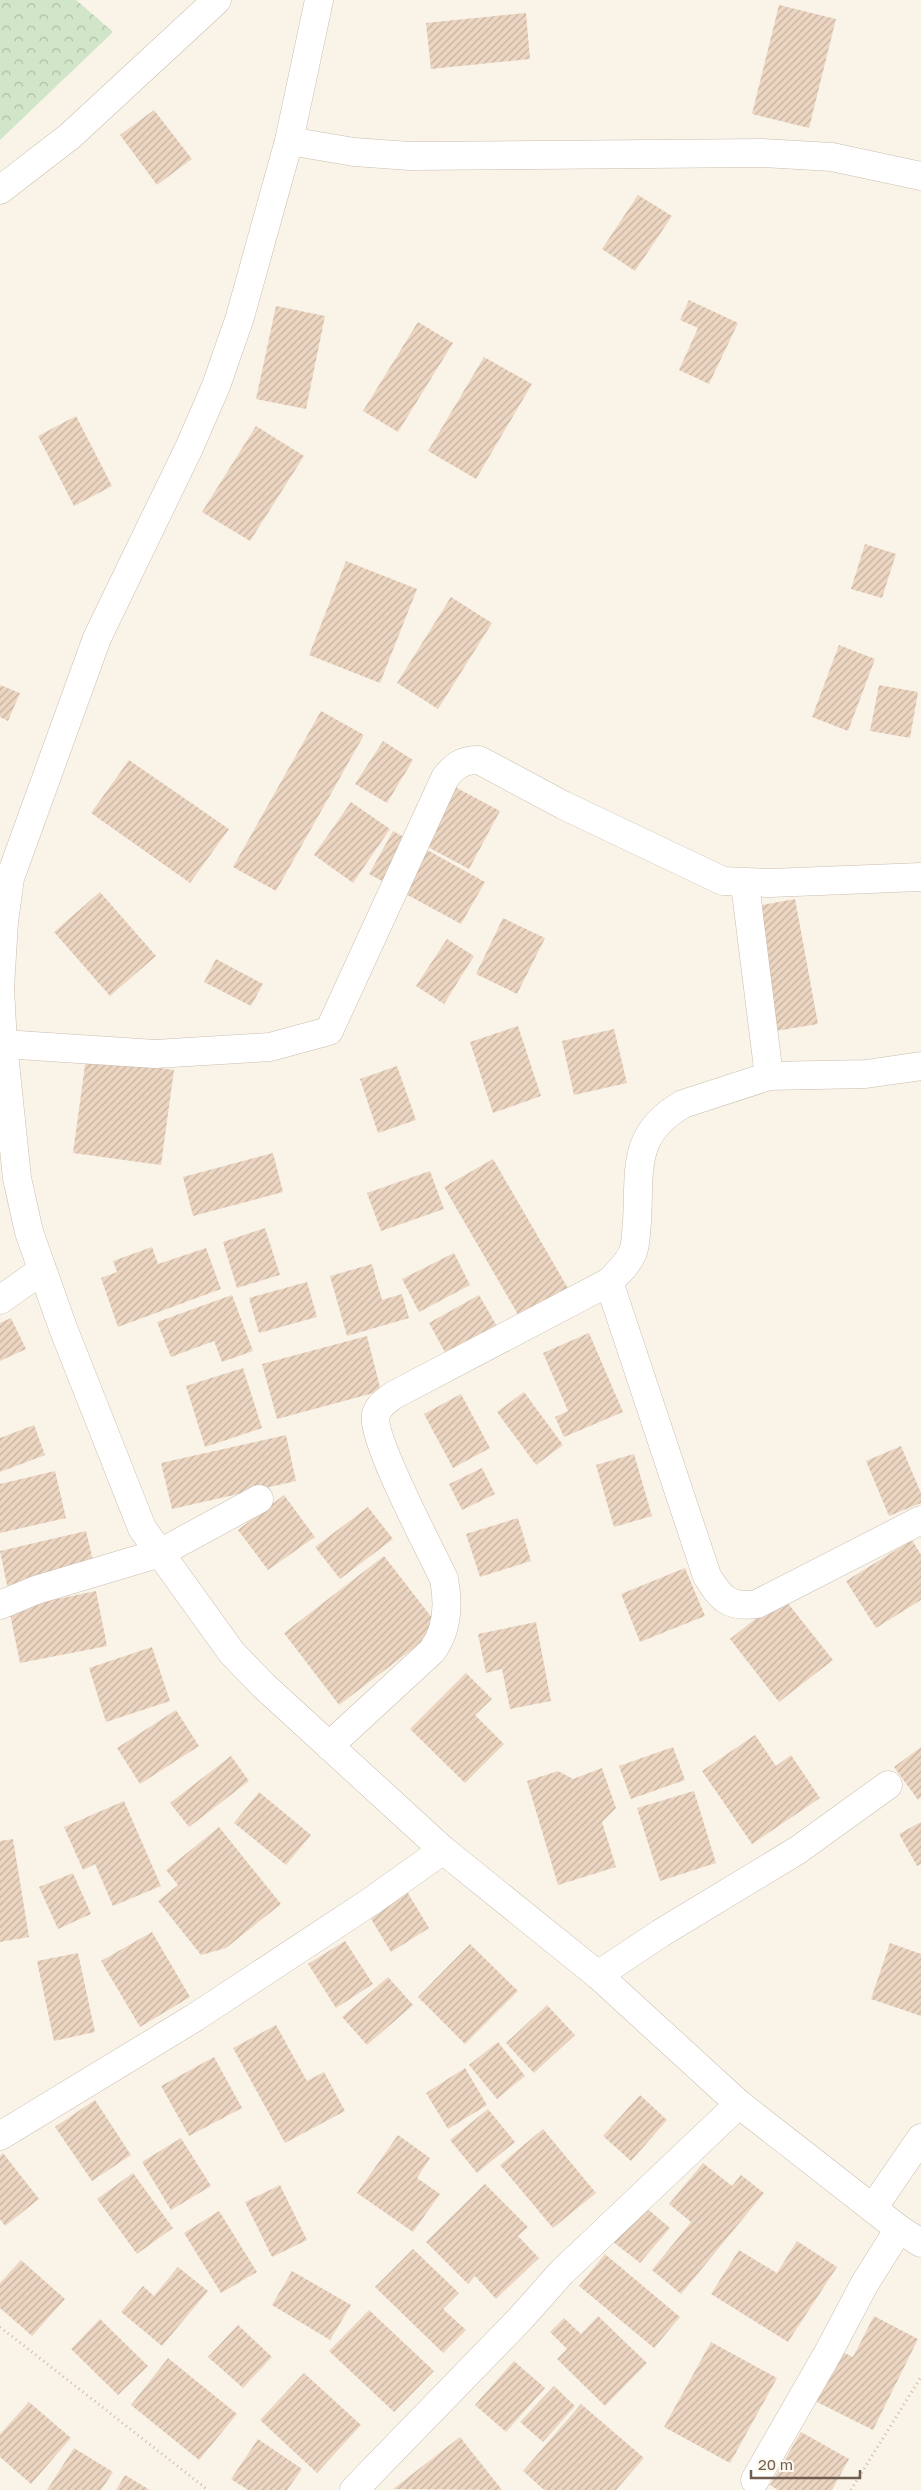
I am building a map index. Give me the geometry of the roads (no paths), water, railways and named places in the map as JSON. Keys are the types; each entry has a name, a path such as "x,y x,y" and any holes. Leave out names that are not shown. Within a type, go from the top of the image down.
{"street":[{"path":"0,190 70,136 217,0"},
{"path":"319,0 289,141 240,317 216,386 189,448 97,638 10,878 4,922 0,988 3,1044 17,1178 29,1232 41,1271 142,1528 232,1653 329,1746 443,1850 598,1975 739,2104 910,2236 865,2283 828,2353 756,2480"},
{"path":"289,141 354,152 410,156 762,153 832,157 921,176"},
{"path":"3,1044 156,1054 270,1047 329,1031 445,778 453,768 465,760 479,760 563,805 702,873 723,881 745,884 921,878"},
{"path":"745,884 769,1076"},
{"path":"329,1746 432,1651 444,1633 447,1594 444,1579 379,1440 376,1415 380,1406 394,1395 609,1282 623,1269 633,1252 641,1152 659,1119 682,1104 769,1076 866,1074 921,1066"},
{"path":"0,1300 41,1271"},
{"path":"609,1282 707,1576 716,1591 725,1599 742,1606 757,1604 921,1520"},
{"path":"0,1605 36,1590 160,1554 259,1499"},
{"path":"598,1975 661,1933 798,1850 888,1785"},
{"path":"0,2136 194,2018 370,1902 443,1850"},
{"path":"354,2490 561,2273 739,2104"},
{"path":"873,2208 921,2138"}]}
